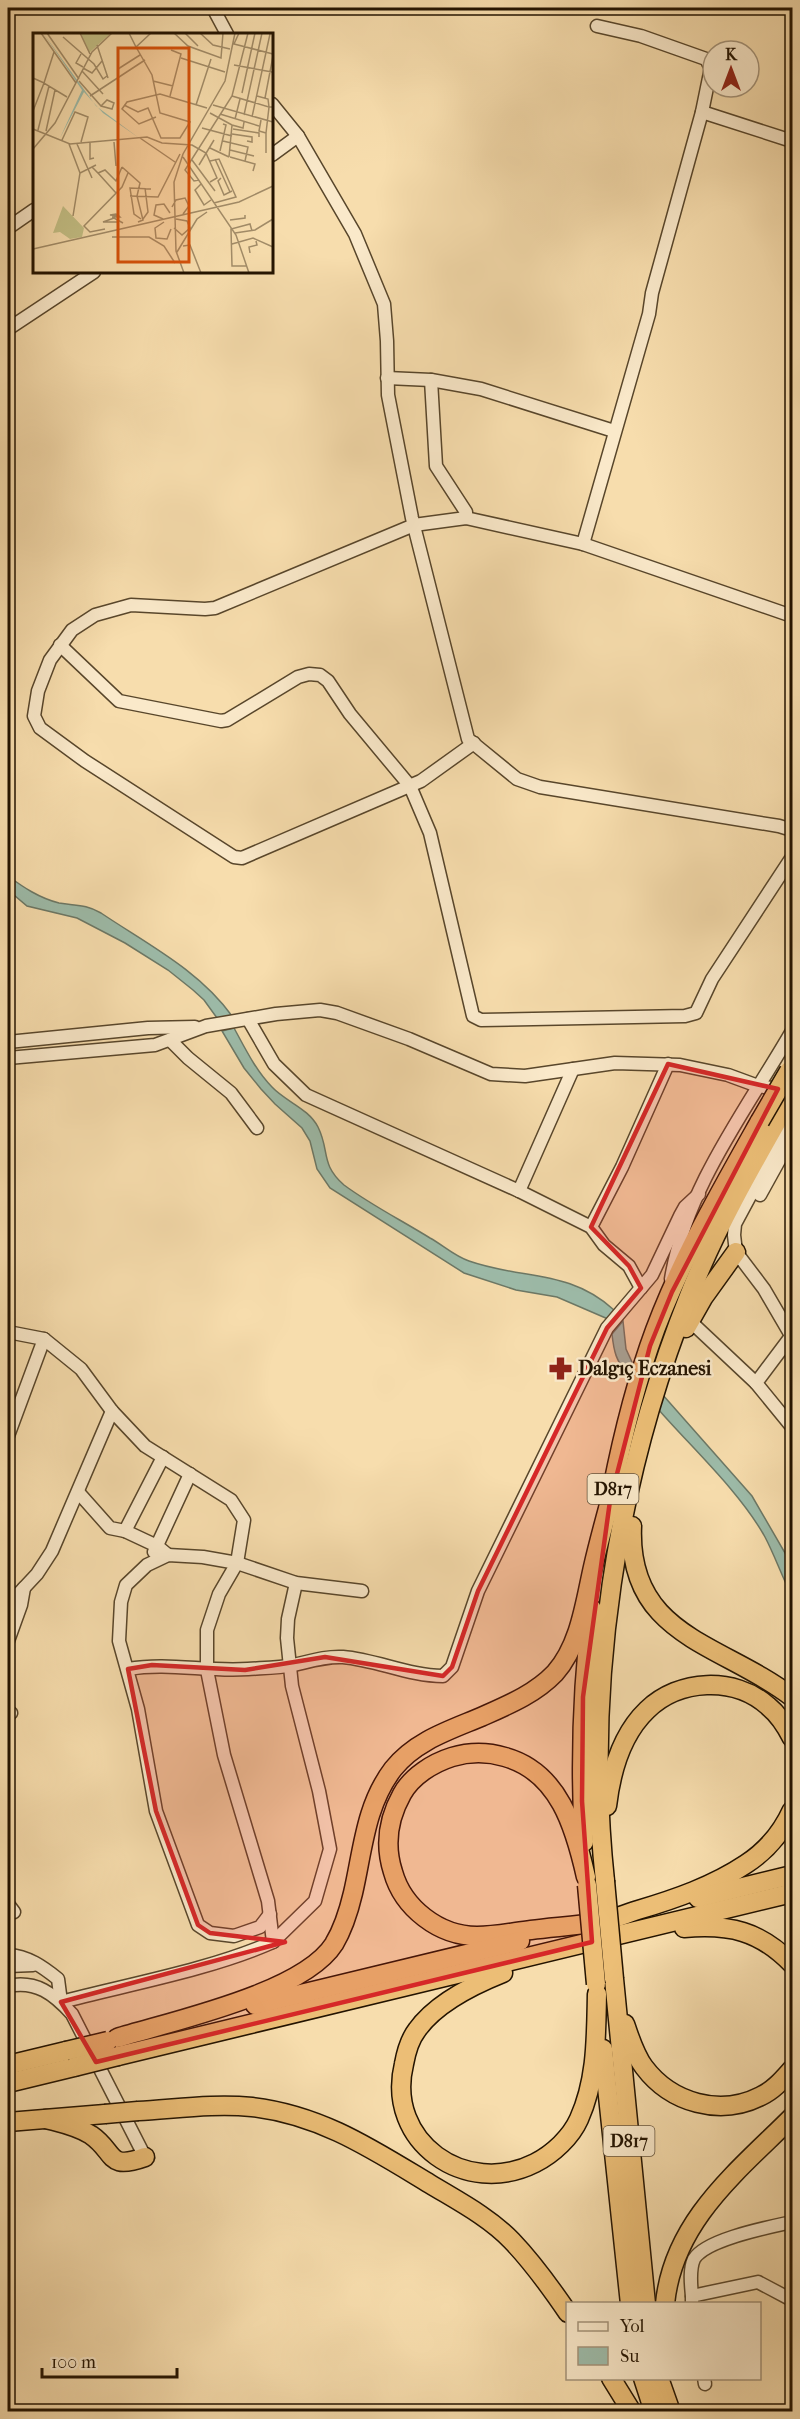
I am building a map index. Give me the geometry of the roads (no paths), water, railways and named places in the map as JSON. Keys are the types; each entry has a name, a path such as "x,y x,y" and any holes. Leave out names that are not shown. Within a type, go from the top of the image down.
{"highway":[{"name":"D817","path":"646,2302 599,1807 603,1666 614,1569 639,1448 665,1360 689,1294 791,1068"},
{"name":"D817","path":"630,2302 596,1989 582,1801 584,1697 590,1629 610,1501 627,1424 650,1346 672,1292 727,1179 792,1093"},
{"path":"665,1360 674,1350 736,1246"},
{"path":"639,1448 631,1549 637,1578 649,1600 666,1621 691,1639 770,1680 792,1697"},
{"path":"8,2083 70,2059 267,1991 297,1977 319,1961 333,1945 344,1923 353,1895 369,1815 379,1790 394,1768 415,1748 439,1734 509,1705 537,1689 556,1671 569,1652 581,1621 610,1501"},
{"path":"605,1876 604,1831 608,1797 617,1759 628,1734 647,1710 669,1694 695,1686 722,1685 748,1693 767,1705 783,1722 792,1738"},
{"path":"587,1881 577,1839 561,1803 538,1773 518,1760 493,1753 463,1753 440,1760 421,1772 404,1790 392,1814 388,1837 390,1863 397,1887 411,1906 430,1922 451,1931 476,1936 702,1927 729,1928 753,1935 776,1948 792,1964"},
{"path":"596,1989 596,2056 589,2091 579,2120 564,2140 544,2159 521,2170 496,2175 463,2170 445,2162 426,2148 412,2131 403,2104 400,2078 406,2052 417,2030 436,2011 460,1993 492,1977 584,1944 601,1931 711,1884 747,1864 768,1846 784,1827 792,1810"},
{"path":"601,1931 792,1875"},
{"path":"114,2045 601,1931 792,1893"},
{"path":"114,2045 584,1944"},
{"path":"614,1982 632,2043 643,2066 674,2095 695,2103 718,2106 741,2103 760,2097 777,2085 792,2069"},
{"path":"8,2065 70,2059"},
{"path":"8,2122 220,2106 252,2107 296,2116 342,2132 483,2218 511,2240 549,2285 566,2311"},
{"path":"665,2302 667,2286 677,2252 693,2221 716,2191 792,2117"},
{"path":"46,2119 74,2126 92,2135 114,2160 122,2163 145,2157"},
{"path":"612,2380 632,2412"},
{"path":"643,2380 654,2412"},
{"path":"659,2380 671,2412"},
{"path":"670,2380 679,2412"}],"street":[{"path":"213,8 226,33"},
{"path":"583,544 649,314 652,293 702,112 711,68 705,59 641,36 597,26"},
{"path":"273,105 297,136 355,234 384,304 388,396 414,525 468,739 517,779 540,787 792,830"},
{"path":"702,112 792,141"},
{"path":"273,154 297,136"},
{"path":"8,228 33,211"},
{"path":"8,329 92,273"},
{"path":"387,378 431,380 481,390 614,431"},
{"path":"431,380 436,466 465,512 466,518"},
{"path":"474,743 421,781 242,858 234,857 85,760 40,728 34,716 39,691 50,660 72,630 95,615 112,608 131,605 215,608 414,525 466,518 583,544 792,616"},
{"path":"60,645 119,701 221,721 227,720 298,678 309,674 320,675 328,681 350,714 410,786 430,833 473,1016 481,1020 685,1016 696,1012 712,980 792,857"},
{"path":"8,1042 148,1028 206,1026 311,1010 330,1010 409,1039 491,1074 525,1076 615,1064 668,1064 696,1067 758,1086 792,1093"},
{"path":"248,1019 274,1064 306,1095 519,1191 591,1227 604,1245 629,1266 641,1288"},
{"path":"8,1058 155,1045 206,1026"},
{"path":"672,1292 675,1256 684,1227 699,1194 726,1140 792,1031"},
{"path":"170,1040 231,1094 257,1128"},
{"path":"591,1227 622,1167 668,1064"},
{"path":"519,1191 573,1069"},
{"path":"756,1383 792,1336 736,1246 735,1224 792,1120"},
{"path":"736,1246 748,1216 792,1137"},
{"path":"128,1669 152,1665 207,1670 245,1670 291,1665 325,1657 346,1658 428,1676 443,1676 448,1672 452,1667 478,1591 607,1328 652,1275 685,1207 699,1194"},
{"path":"690,1320 756,1383 792,1427"},
{"path":"8,1332 44,1339 81,1369 112,1411 145,1446 231,1500 244,1520 237,1563 219,1594 207,1630 207,1670 224,1755 268,1901 273,1942"},
{"path":"8,1437 44,1339"},
{"path":"8,1605 52,1551 112,1411"},
{"path":"125,1531 163,1457"},
{"path":"147,1565 190,1474"},
{"path":"78,1492 110,1528 125,1531 157,1546 168,1555"},
{"path":"270,1914 260,1927 234,1936 210,1933 198,1925 156,1811 138,1709 119,1641 121,1602 126,1585 147,1565 168,1555 203,1557 237,1563 296,1583 362,1591"},
{"path":"61,2002 246,1954 273,1942 315,1901 330,1849 319,1791 292,1686 287,1638 288,1619 296,1583"},
{"path":"8,1641 21,1605 24,1588"},
{"path":"8,1904 15,1912 8,1912"},
{"path":"8,1955 18,1956 40,1965 58,1979 61,2002"},
{"path":"8,1966 40,1965"},
{"path":"8,1986 17,1984 37,1986 56,1996 72,2014 145,2157"},
{"path":"792,2222 755,2230 709,2246 694,2259 691,2274 692,2300 758,2283 792,2300"}],"water":[{"path":"8,876 45,898 101,913 188,971 219,1000 232,1016 217,1018 204,1000 193,990 168,970 125,943 77,918 27,906 8,890"},
{"path":"234,1028 266,1081 314,1120 322,1136 328,1164 344,1185 464,1259 489,1267 563,1281 580,1288 614,1310 608,1319 557,1297 516,1290 464,1273 330,1188 317,1169 310,1141 302,1128 261,1089 244,1068 222,1031"},
{"path":"623,1321 626,1349 632,1362 627,1375 616,1356 612,1334"},
{"path":"662,1394 752,1496 792,1565 792,1596 769,1544 755,1520 729,1487 658,1409"}],"place":[{"name":"Dalgıç Eczanesi","path":"560,1368"}]}
